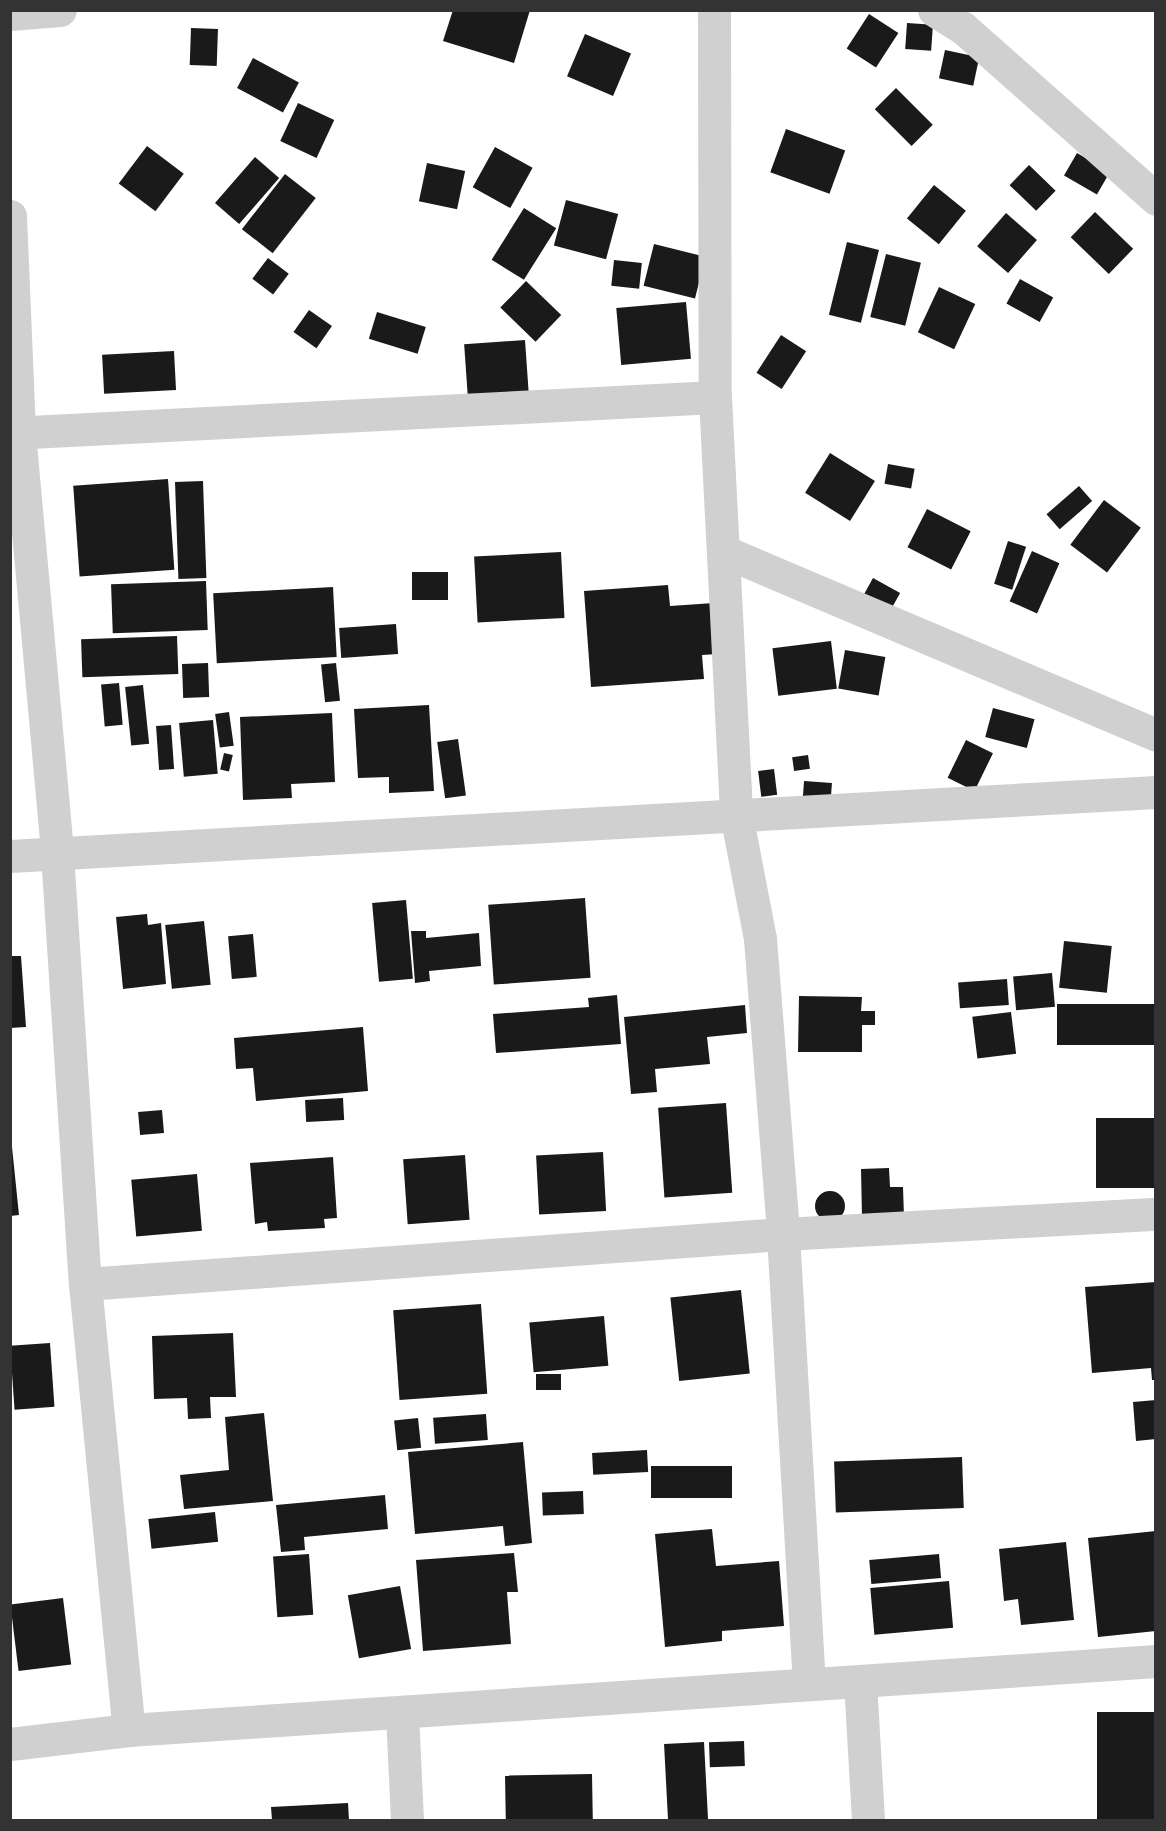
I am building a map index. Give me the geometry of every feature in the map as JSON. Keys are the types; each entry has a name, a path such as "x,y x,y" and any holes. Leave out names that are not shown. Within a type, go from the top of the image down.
{"street":[{"path":"10,14 60,10"},
{"path":"714,10 715,397 736,814 760,939 783,1234 809,1682"},
{"path":"934,10 963,28 1155,199"},
{"path":"10,216 15,433 57,853 85,1284 129,1730"},
{"path":"15,433 715,397"},
{"path":"723,551 1155,735"},
{"path":"10,856 1155,792"},
{"path":"85,1284 783,1234 1155,1214"},
{"path":"10,1744 129,1730 402,1714 809,1682 860,1681 1155,1661"},
{"path":"860,1681 868,1821"},
{"path":"402,1714 407,1821"}],"building":[{"path":"453,10 530,10 514,63 443,41"},
{"path":"869,14 898,33 876,67 847,48"},
{"path":"907,23 933,25 931,51 905,49"},
{"path":"191,28 218,29 217,66 190,65"},
{"path":"585,34 631,54 613,96 567,76"},
{"path":"945,50 979,57 973,86 939,78"},
{"path":"253,58 299,82 283,112 237,88"},
{"path":"896,88 933,125 912,146 875,109"},
{"path":"298,103 334,120 317,158 280,141"},
{"path":"786,129 845,151 829,194 770,172"},
{"path":"147,146 184,174 155,211 119,184"},
{"path":"495,147 533,168 510,208 473,187"},
{"path":"1077,153 1110,172 1097,195 1064,176"},
{"path":"255,157 279,178 239,224 215,203"},
{"path":"427,163 465,171 457,209 419,201"},
{"path":"1029,165 1056,191 1036,211 1010,185"},
{"path":"285,174 316,198 273,253 242,229"},
{"path":"934,185 966,211 939,244 907,218"},
{"path":"566,200 618,214 606,259 554,245"},
{"path":"524,208 556,228 524,280 492,260"},
{"path":"1095,212 1133,249 1109,274 1071,237"},
{"path":"1006,213 1037,240 1008,273 977,246"},
{"path":"847,242 879,250 861,323 829,315"},
{"path":"654,244 705,257 695,299 644,286"},
{"path":"886,254 921,263 905,326 870,317"},
{"path":"268,258 289,274 273,294 252,279"},
{"path":"614,260 642,263 639,289 611,286"},
{"path":"1020,279 1053,297 1040,322 1006,303"},
{"path":"526,281 561,315 536,342 500,308"},
{"path":"939,287 975,304 954,349 918,332"},
{"path":"686,302 691,359 621,365 616,308"},
{"path":"309,310 332,326 316,348 294,332"},
{"path":"377,312 426,327 418,354 369,339"},
{"path":"781,335 806,351 782,389 756,373"},
{"path":"525,340 529,398 468,402 464,344"},
{"path":"174,351 176,390 104,394 102,355"},
{"path":"830,453 875,481 850,521 805,493"},
{"path":"888,464 915,469 911,488 885,484"},
{"path":"168,479 174,570 80,576 73,486"},
{"path":"203,481 206,578 178,579 175,482"},
{"path":"1079,486 1092,501 1060,529 1047,514"},
{"path":"1104,500 1141,528 1107,572 1070,545"},
{"path":"927,509 971,531 951,570 907,547"},
{"path":"1008,541 1026,547 1012,590 994,584"},
{"path":"1032,551 1059,563 1037,613 1010,601"},
{"path":"561,552 564,618 478,622 474,557"},
{"path":"412,572 448,572 448,600 412,600"},
{"path":"873,578 900,593 888,616 860,601"},
{"path":"206,581 208,630 113,633 111,584"},
{"path":"668,585 670,606 714,603 718,654 702,655 704,679 591,687 584,591"},
{"path":"333,587 337,657 217,663 213,593"},
{"path":"396,624 398,654 341,658 339,628"},
{"path":"177,636 178,674 82,677 81,639"},
{"path":"831,641 837,689 778,696 772,648"},
{"path":"845,650 885,657 879,696 838,688"},
{"path":"208,663 209,697 183,698 182,664"},
{"path":"336,663 340,701 325,702 321,665"},
{"path":"119,683 123,725 105,726 101,685"},
{"path":"143,685 149,744 131,746 125,687"},
{"path":"429,705 434,791 389,793 389,777 358,778 354,709"},
{"path":"993,708 1035,719 1027,748 985,737"},
{"path":"229,712 234,746 220,748 215,714"},
{"path":"332,713 335,782 291,784 292,798 243,800 240,717"},
{"path":"213,720 218,774 184,777 179,723"},
{"path":"171,725 174,769 159,770 156,726"},
{"path":"458,739 466,795 445,798 437,742"},
{"path":"966,740 993,753 975,791 948,778"},
{"path":"224,753 233,755 229,772 220,770"},
{"path":"808,755 810,769 794,771 792,757"},
{"path":"774,769 777,795 761,797 758,771"},
{"path":"804,781 832,783 831,798 803,796"},
{"path":"585,898 591,978 494,985 488,905"},
{"path":"406,900 413,979 379,982 372,903"},
{"path":"147,914 148,925 161,923 166,984 123,989 116,917"},
{"path":"204,921 211,985 172,989 165,925"},
{"path":"411,931 426,931 426,938 479,933 481,966 429,971 430,981 415,983"},
{"path":"253,934 257,977 232,979 228,936"},
{"path":"1064,941 1112,946 1107,993 1059,988"},
{"path":"10,956 21,956 26,1027 10,1028"},
{"path":"1052,973 1055,1007 1016,1010 1013,976"},
{"path":"1007,979 1009,1005 960,1008 958,982"},
{"path":"617,995 621,1044 496,1053 493,1014 589,1007 588,998"},
{"path":"799,996 862,997 861,1011 875,1011 875,1025 862,1025 862,1052 798,1052"},
{"path":"1057,1004 1156,1004 1156,1045 1057,1045"},
{"path":"745,1005 747,1033 707,1037 710,1064 655,1069 657,1092 631,1094 624,1017"},
{"path":"1011,1012 1016,1054 977,1058 972,1017"},
{"path":"363,1027 368,1091 256,1101 253,1068 236,1069 234,1038"},
{"path":"343,1098 344,1120 306,1122 305,1100"},
{"path":"726,1103 732,1193 664,1198 658,1108"},
{"path":"162,1110 164,1133 140,1135 138,1112"},
{"path":"1096,1118 1156,1118 1156,1188 1096,1188"},
{"path":"12,1147 19,1215 10,1216 10,1148"},
{"path":"603,1152 606,1211 539,1214 536,1156"},
{"path":"465,1155 470,1220 408,1224 403,1159"},
{"path":"333,1157 337,1218 324,1219 325,1228 268,1231 267,1222 255,1224 250,1163"},
{"path":"889,1168 890,1187 903,1187 904,1217 862,1218 861,1169"},
{"path":"197,1174 202,1231 136,1237 131,1180"},
{"path":"830,1191 836,1192 844,1200 844,1212 836,1220 830,1221 824,1220 816,1212 815,1206 816,1200 824,1192"},
{"path":"1156,1282 1156,1380 1152,1380 1151,1368 1092,1373 1085,1287"},
{"path":"741,1290 750,1374 679,1381 670,1297"},
{"path":"481,1304 487,1394 399,1400 393,1310"},
{"path":"604,1316 608,1366 534,1372 529,1323"},
{"path":"233,1333 236,1397 210,1397 211,1418 188,1419 187,1398 154,1399 152,1336"},
{"path":"50,1343 54,1407 15,1410 10,1346"},
{"path":"536,1374 561,1374 561,1390 536,1390"},
{"path":"1156,1400 1156,1439 1136,1441 1133,1402"},
{"path":"264,1413 273,1501 184,1509 180,1475 229,1470 225,1417"},
{"path":"486,1414 488,1440 435,1444 433,1418"},
{"path":"418,1418 421,1448 397,1450 394,1421"},
{"path":"523,1442 532,1543 505,1546 503,1526 415,1534 408,1452"},
{"path":"647,1450 648,1472 593,1475 592,1453"},
{"path":"962,1457 964,1508 836,1512 834,1461"},
{"path":"651,1466 732,1466 732,1498 651,1498"},
{"path":"583,1491 584,1514 543,1515 542,1492"},
{"path":"385,1495 388,1529 304,1537 305,1550 281,1552 276,1505"},
{"path":"215,1512 218,1542 152,1549 148,1519"},
{"path":"712,1529 716,1566 779,1561 784,1626 722,1631 722,1641 665,1647 655,1534"},
{"path":"1156,1531 1156,1631 1098,1637 1088,1538"},
{"path":"1066,1542 1074,1620 1021,1625 1018,1599 1004,1601 999,1549"},
{"path":"514,1553 518,1592 507,1592 511,1644 423,1651 416,1560"},
{"path":"309,1554 313,1615 277,1617 273,1557"},
{"path":"939,1554 941,1578 871,1584 869,1560"},
{"path":"949,1581 953,1628 874,1635 870,1588"},
{"path":"400,1586 411,1649 359,1658 348,1595"},
{"path":"63,1598 71,1665 19,1671 10,1604"},
{"path":"1097,1712 1156,1712 1156,1820 1097,1820"},
{"path":"744,1741 745,1766 710,1767 709,1742"},
{"path":"704,1742 708,1820 668,1820 664,1744"},
{"path":"592,1774 593,1820 506,1820 505,1776"},
{"path":"348,1803 349,1820 272,1820 271,1807"}]}
